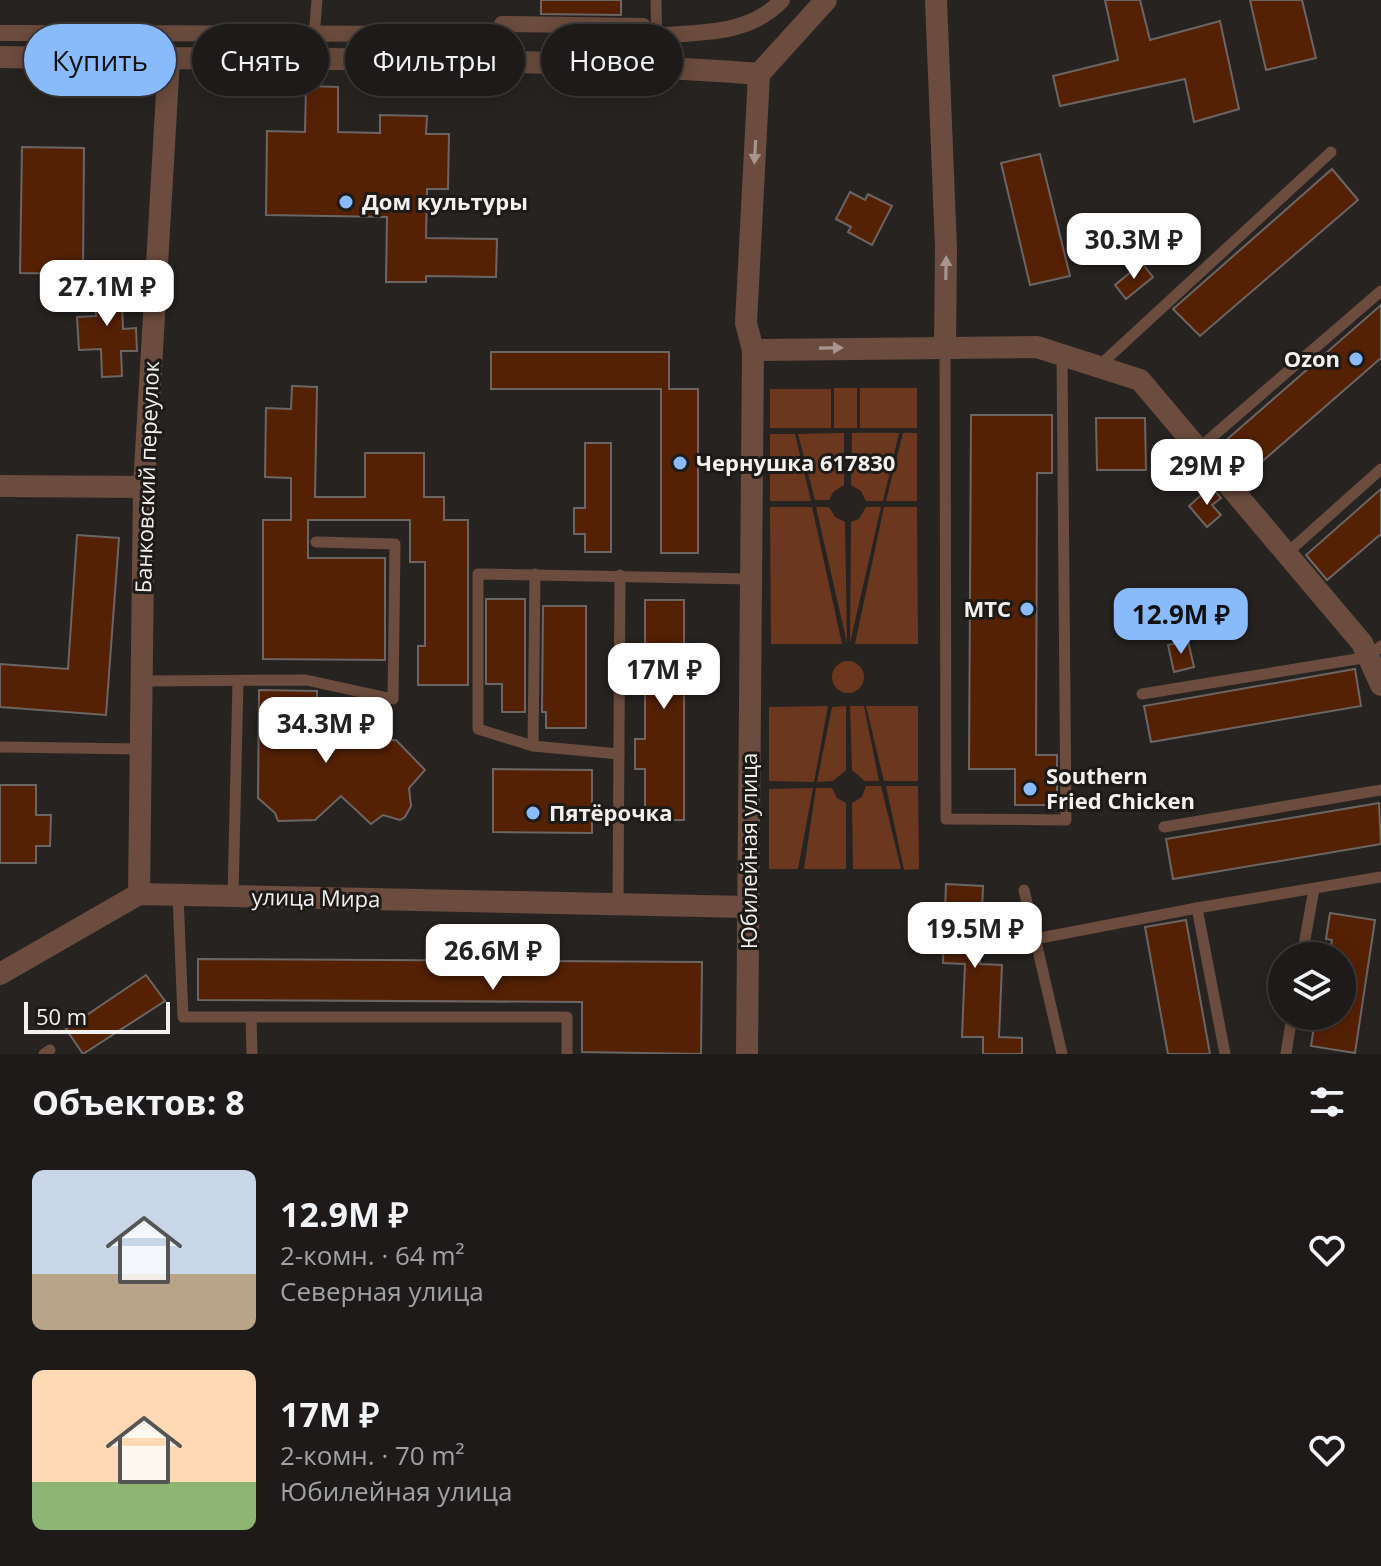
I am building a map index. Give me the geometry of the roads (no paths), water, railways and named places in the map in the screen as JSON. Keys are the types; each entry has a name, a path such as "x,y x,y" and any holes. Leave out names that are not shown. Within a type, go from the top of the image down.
{"street":[{"path":"683,33 724,31 768,14 782,0"},
{"path":"683,68 759,74 826,0"},
{"path":"936,0 946,248 945,346"},
{"path":"329,34 502,34 502,24 541,25"},
{"path":"0,33 192,34"},
{"path":"0,57 24,57"},
{"path":"329,61 541,64"},
{"name":"Юбилейная улица","path":"747,1054 753,350 746,323 759,74"},
{"name":"Банковский переулок","path":"139,894 144,487 167,96"},
{"path":"753,350 1037,347 1140,380 1362,643 1375,651 1381,685"},
{"path":"0,486 144,487"},
{"path":"0,974 139,894"},
{"name":"улица Мира","path":"139,894 748,907"}],"lane":[{"path":"315,24 317,0"},
{"path":"656,0 657,24"},
{"path":"1098,367 1331,152"},
{"path":"1197,449 1381,291"},
{"path":"945,346 946,819 1066,820 1062,355"},
{"path":"1286,554 1381,469"},
{"path":"142,681 306,680 393,699 395,544 316,542"},
{"path":"619,754 533,746 478,729 478,574 750,579"},
{"path":"533,746 535,574"},
{"path":"618,903 620,575"},
{"path":"1142,694 1375,651"},
{"path":"233,896 238,681"},
{"path":"0,747 141,749"},
{"path":"1164,827 1381,790"},
{"path":"1035,939 1381,877"},
{"path":"1305,942 1314,889"},
{"path":"1024,890 1062,1054"},
{"path":"178,895 183,1017 567,1017 567,1054"},
{"path":"1197,908 1225,1054"},
{"path":"251,1017 252,1054"},
{"path":"1286,1054 1290,1030"}],"place":[{"name":"Дом культуры","path":"346,202"},
{"name":"Ozon","path":"1356,359"},
{"name":"Чернушка 617830","path":"680,463"},
{"name":"МТС","path":"1027,609"},
{"name":"Southern Fried Chicken","path":"1030,789"},
{"name":"Пятёрочка","path":"533,813"}]}
